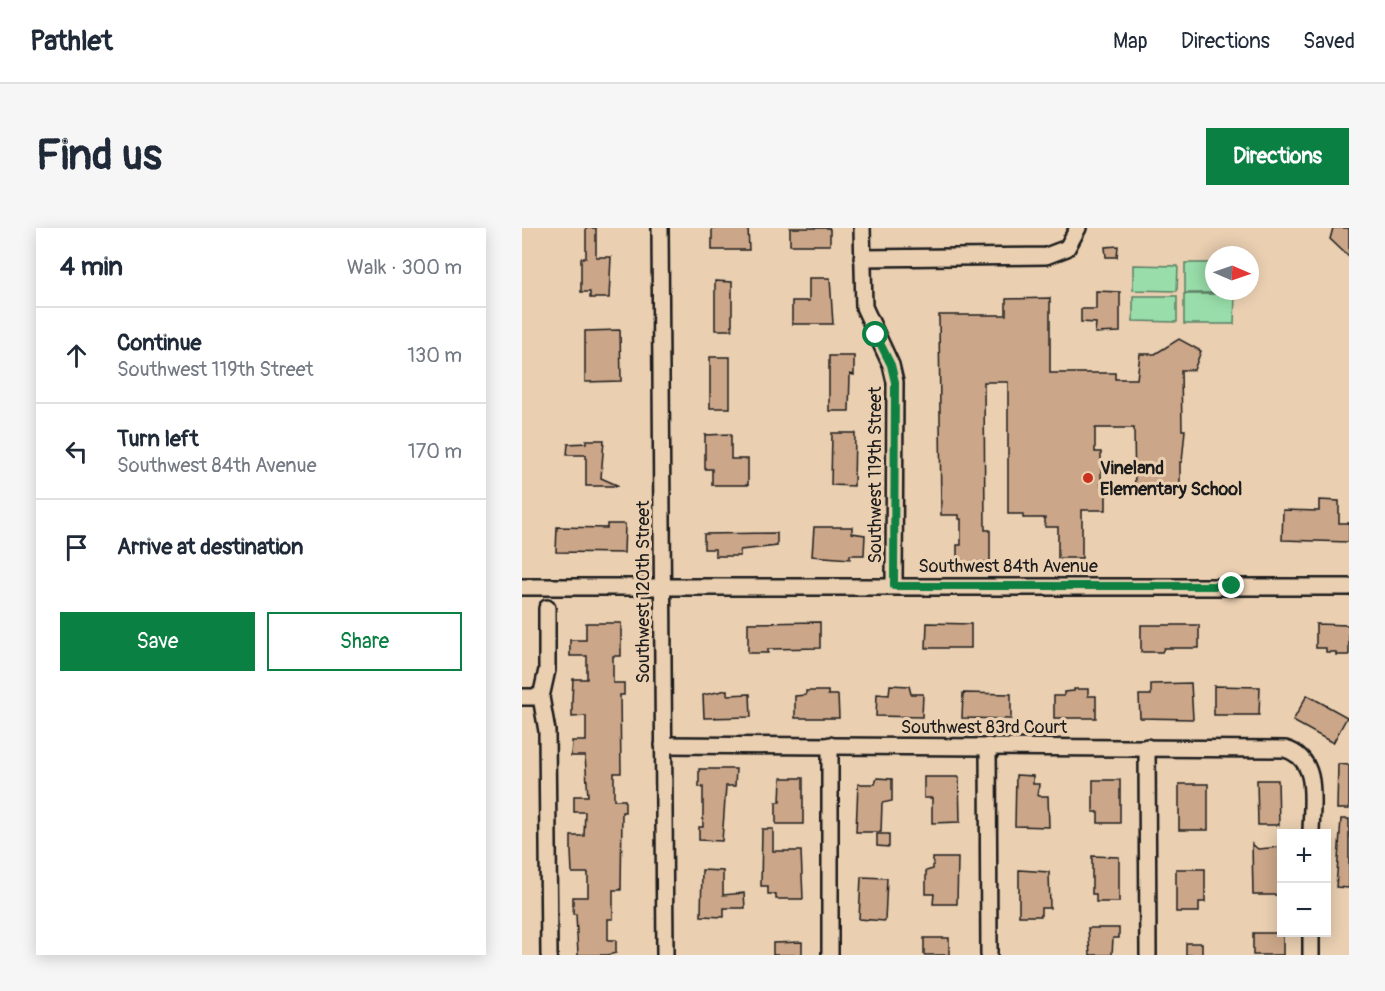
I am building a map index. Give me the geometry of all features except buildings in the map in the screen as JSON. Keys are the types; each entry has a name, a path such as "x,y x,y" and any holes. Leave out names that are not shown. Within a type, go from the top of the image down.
{"street":[{"name":"Southwest 120th Street","path":"660,228 665,955"},
{"name":"Southwest 119th Street","path":"862,228 864,307 891,365 895,382 894,586"},
{"path":"862,258 1054,255 1072,243 1078,228"},
{"name":"Southwest 84th Avenue","path":"522,586 1349,586"},
{"path":"547,608 546,675 541,697 548,730 549,955"},
{"path":"522,697 541,697"},
{"path":"830,745 830,955"},
{"name":"Southwest 83rd Court","path":"663,746 1275,748 1293,751 1307,764 1311,778 1311,829"},
{"path":"988,746 989,955"},
{"path":"1147,747 1148,955"},
{"path":"1311,937 1311,955"}],"green space":[{"path":"1185,263 1205,263 1205,293 1185,293"},
{"path":"1133,265 1178,266 1177,291 1133,290"},
{"path":"1184,294 1205,294 1205,300 1235,300 1234,324 1184,324"},
{"path":"1133,296 1177,296 1177,322 1133,321"}],"place":[{"name":"Vineland Elementary School","path":"1088,478"}],"route":[{"path":"876,335 888,357 895,382 894,586 1232,586"}]}
